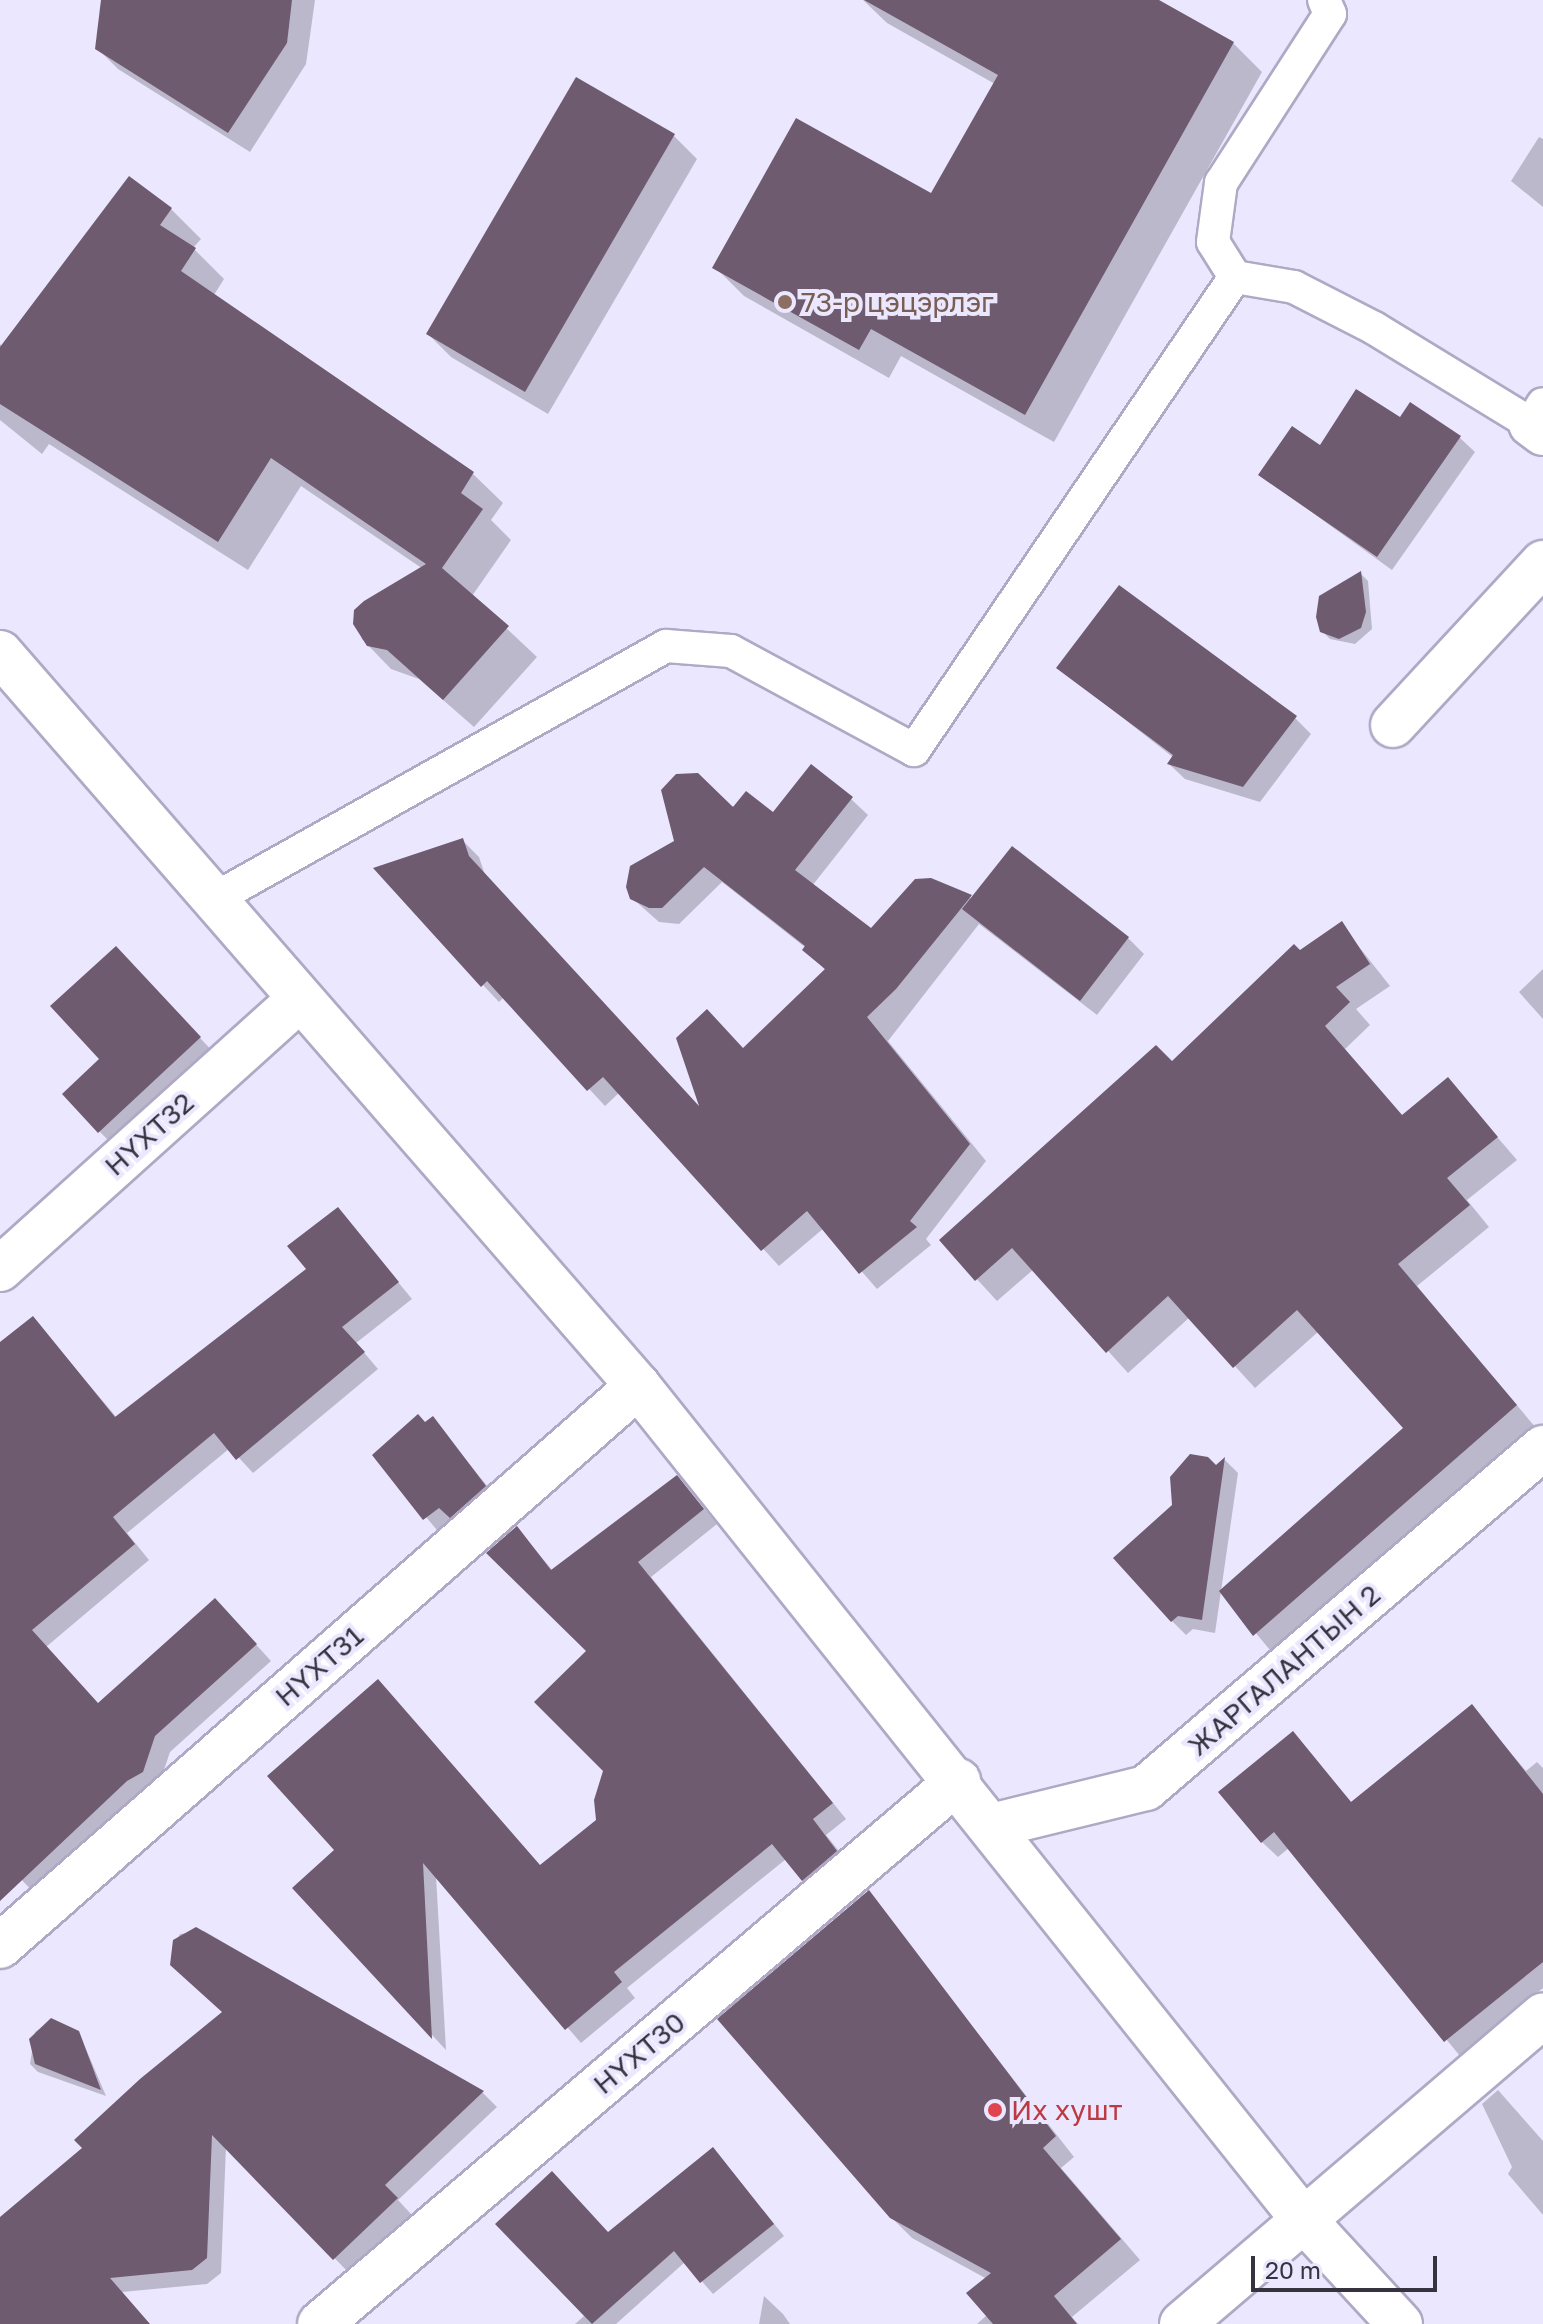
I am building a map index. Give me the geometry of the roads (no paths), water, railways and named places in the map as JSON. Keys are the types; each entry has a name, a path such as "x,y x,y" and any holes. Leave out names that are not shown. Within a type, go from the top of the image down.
{"street":[{"path":"1393,725 1543,563"},
{"path":"0,653 638,1386 958,1781 1303,2219 1400,2324"},
{"name":"НҮХТ32","path":"0,1269 299,1000"},
{"name":"НҮХТ31","path":"0,1946 638,1386"},
{"name":"ЖАРГАЛАНТЫН 2","path":"991,1826 1146,1788 1543,1448"},
{"name":"НҮХТ30","path":"320,2324 958,1781"},
{"path":"1182,2324 1543,2016"}],"lane":[{"path":"1324,0 1330,14 1221,183 1213,242 1235,277 1294,287 1539,420"},
{"path":"214,899 666,646 731,651 914,750 1235,277"}],"place":[{"name":"73-р цэцэрлэг","path":"785,302"},
{"name":"Их хушт","path":"995,2110"}]}
